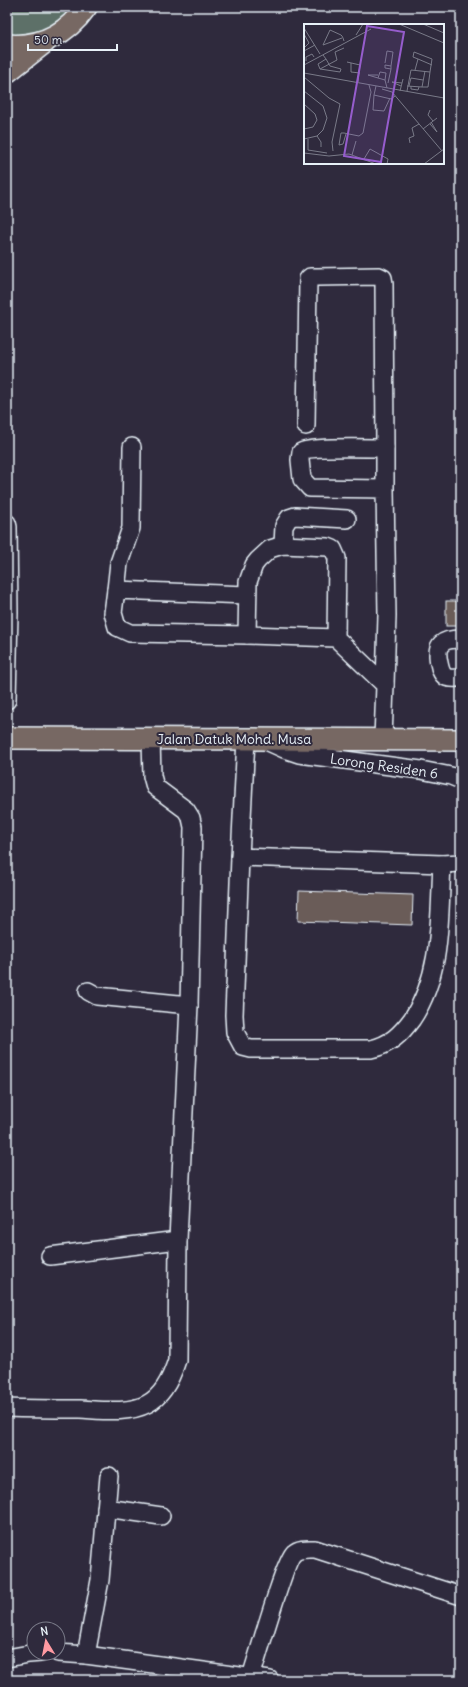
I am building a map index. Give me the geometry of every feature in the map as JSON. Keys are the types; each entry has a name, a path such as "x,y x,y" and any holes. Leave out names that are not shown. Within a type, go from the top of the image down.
{"main road":[{"path":"7,72 48,40 64,31 78,18 86,7"},
{"path":"7,45 29,45 48,40"},
{"name":"Jalan Datuk Mohd. Musa","path":"7,738 461,740"}],"street":[{"path":"306,426 308,279 310,277 379,276 383,278 387,615 383,739"},
{"path":"132,447 131,528 119,563 114,617 117,627 130,633 336,638 385,686"},
{"path":"385,448 305,450 301,452 300,460 302,480 310,488 385,489"},
{"path":"283,545 284,526 289,518 295,516 347,519"},
{"path":"7,523 7,700"},
{"path":"247,635 248,582 254,565 266,552 283,545 328,547 334,550 337,558 338,573 336,638"},
{"path":"116,590 247,596"},
{"path":"461,639 444,642 438,648 437,652 441,671 444,676 450,678 461,678"},
{"path":"7,1408 133,1409 146,1405 159,1394 172,1374 177,1360 178,1240 189,1005 193,826 192,818 186,810 155,787 152,776 151,739"},
{"path":"254,739 240,857 234,1015 236,1035 243,1047 252,1049 371,1049 380,1046 400,1035 422,1002 435,963 442,864"},
{"name":"Lorong Residen 6","path":"254,739 299,754 421,770 451,776 461,780"},
{"path":"240,857 442,864 461,863"},
{"path":"88,991 97,996 189,1005"},
{"path":"50,1256 178,1240"},
{"path":"86,1655 100,1580 109,1476"},
{"path":"106,1508 161,1516"},
{"path":"251,1677 284,1574 292,1555 297,1551 315,1549 461,1596"},
{"path":"66,1654 270,1680"},
{"path":"7,1658 26,1655"}],"green space":[{"path":"7,7 72,7 60,20 46,30 7,38"}],"building":[{"path":"446,601 461,601 461,626 446,626"},
{"path":"299,891 413,895 412,925 298,921"}]}
